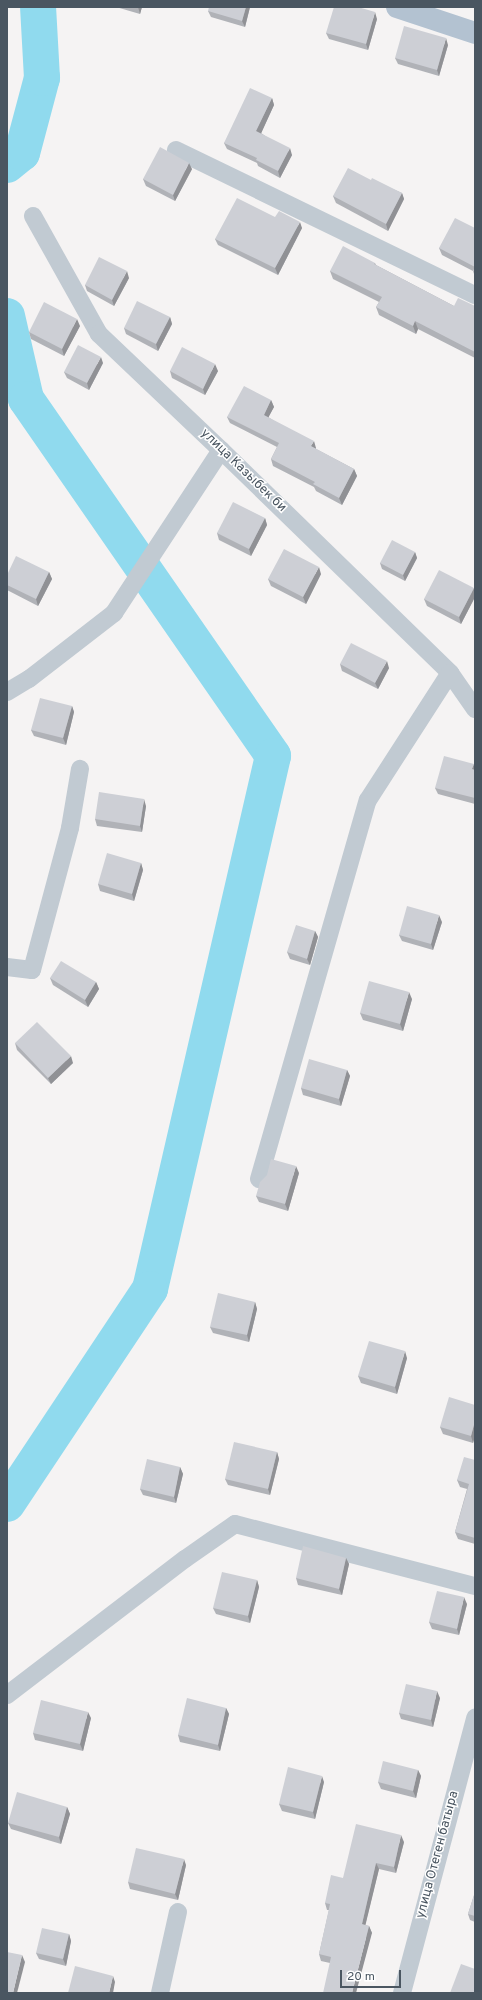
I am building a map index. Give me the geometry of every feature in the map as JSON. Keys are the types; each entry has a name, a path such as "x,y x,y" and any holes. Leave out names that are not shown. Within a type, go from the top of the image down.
{"main road":[{"path":"397,7 475,33"}],"street":[{"path":"176,150 475,295"},
{"name":"улица Казыбек би","path":"33,216 99,334 221,450 450,673 475,709"},
{"path":"7,692 29,679 114,613 221,450"},
{"path":"259,1179 368,800 450,673"},
{"path":"7,967 32,970 70,828 80,769"},
{"path":"7,1695 185,1559 235,1524 475,1586"},
{"name":"улица Отеген батыра","path":"402,1993 475,1718"},
{"path":"160,1993 178,1912"}],"building":[{"path":"209,7 246,7 242,21 208,11"},
{"path":"334,7 358,7 375,12 366,44 326,33"},
{"path":"404,26 446,38 437,70 395,58"},
{"path":"250,88 272,98 256,131 290,148 278,171 256,160 257,158 224,143"},
{"path":"160,147 189,163 173,195 143,179"},
{"path":"348,168 371,180 372,178 402,193 386,224 333,196"},
{"path":"237,198 275,217 279,211 300,222 275,268 215,239"},
{"path":"455,218 475,228 475,267 439,248"},
{"path":"343,246 454,306 458,298 475,306 475,352 415,321 413,326 376,307 382,297 330,271"},
{"path":"99,257 127,271 112,300 85,285"},
{"path":"137,301 170,317 156,344 124,328"},
{"path":"44,302 77,319 62,349 29,332"},
{"path":"78,345 101,357 87,383 64,372"},
{"path":"182,347 215,364 203,389 170,371"},
{"path":"244,386 271,400 264,415 314,441 311,446 354,469 339,498 313,484 315,482 271,459 279,443 227,417"},
{"path":"233,502 265,518 249,549 217,533"},
{"path":"392,540 415,552 403,575 380,563"},
{"path":"284,549 319,567 303,597 268,579"},
{"path":"16,556 49,572 36,599 7,585 7,575"},
{"path":"439,570 474,588 459,617 424,599"},
{"path":"351,643 387,661 375,683 340,664"},
{"path":"40,698 72,706 63,738 31,730"},
{"path":"444,756 474,764 472,769 475,770 475,798 435,788"},
{"path":"99,792 144,799 140,826 95,819"},
{"path":"107,853 141,863 132,894 98,884"},
{"path":"407,906 439,915 431,944 399,935"},
{"path":"296,925 315,931 307,959 287,952"},
{"path":"61,961 96,982 85,1000 50,978"},
{"path":"369,981 409,992 400,1024 360,1013"},
{"path":"37,1022 71,1056 48,1078 15,1043"},
{"path":"309,1059 347,1070 339,1099 301,1088"},
{"path":"271,1159 296,1166 285,1204 256,1196 260,1182 267,1175"},
{"path":"218,1293 255,1302 247,1335 210,1327"},
{"path":"369,1341 405,1351 395,1387 358,1376"},
{"path":"449,1397 475,1405 475,1421 471,1436 440,1427"},
{"path":"234,1442 277,1452 268,1489 225,1479"},
{"path":"464,1457 475,1460 475,1538 455,1532 469,1484 457,1480"},
{"path":"147,1459 180,1467 174,1497 140,1489"},
{"path":"303,1546 346,1558 339,1589 296,1578"},
{"path":"222,1572 257,1580 248,1616 213,1608"},
{"path":"437,1591 464,1597 457,1629 429,1622"},
{"path":"406,1684 437,1691 431,1720 399,1713"},
{"path":"187,1698 226,1708 218,1745 178,1735"},
{"path":"41,1700 88,1712 80,1744 33,1733"},
{"path":"383,1761 418,1770 413,1791 378,1782"},
{"path":"288,1767 322,1776 313,1812 279,1804"},
{"path":"17,1792 67,1807 59,1837 8,1823"},
{"path":"356,1824 401,1835 394,1867 376,1863 362,1924 369,1926 352,1993 323,1993 331,1957 319,1954 330,1904 325,1903 331,1875 343,1878"},
{"path":"136,1848 184,1859 175,1894 128,1882"},
{"path":"475,1892 475,1916 468,1914"},
{"path":"42,1928 69,1934 63,1959 36,1953"},
{"path":"7,1952 22,1955 13,1993 7,1992"},
{"path":"461,1964 475,1969 475,1993 450,1993"},
{"path":"75,1966 113,1976 109,1993 68,1993"}],"waterway":[{"path":"7,165 22,153 42,78 38,7"},
{"path":"7,316 26,399 273,756 150,1289 7,1504"}]}
